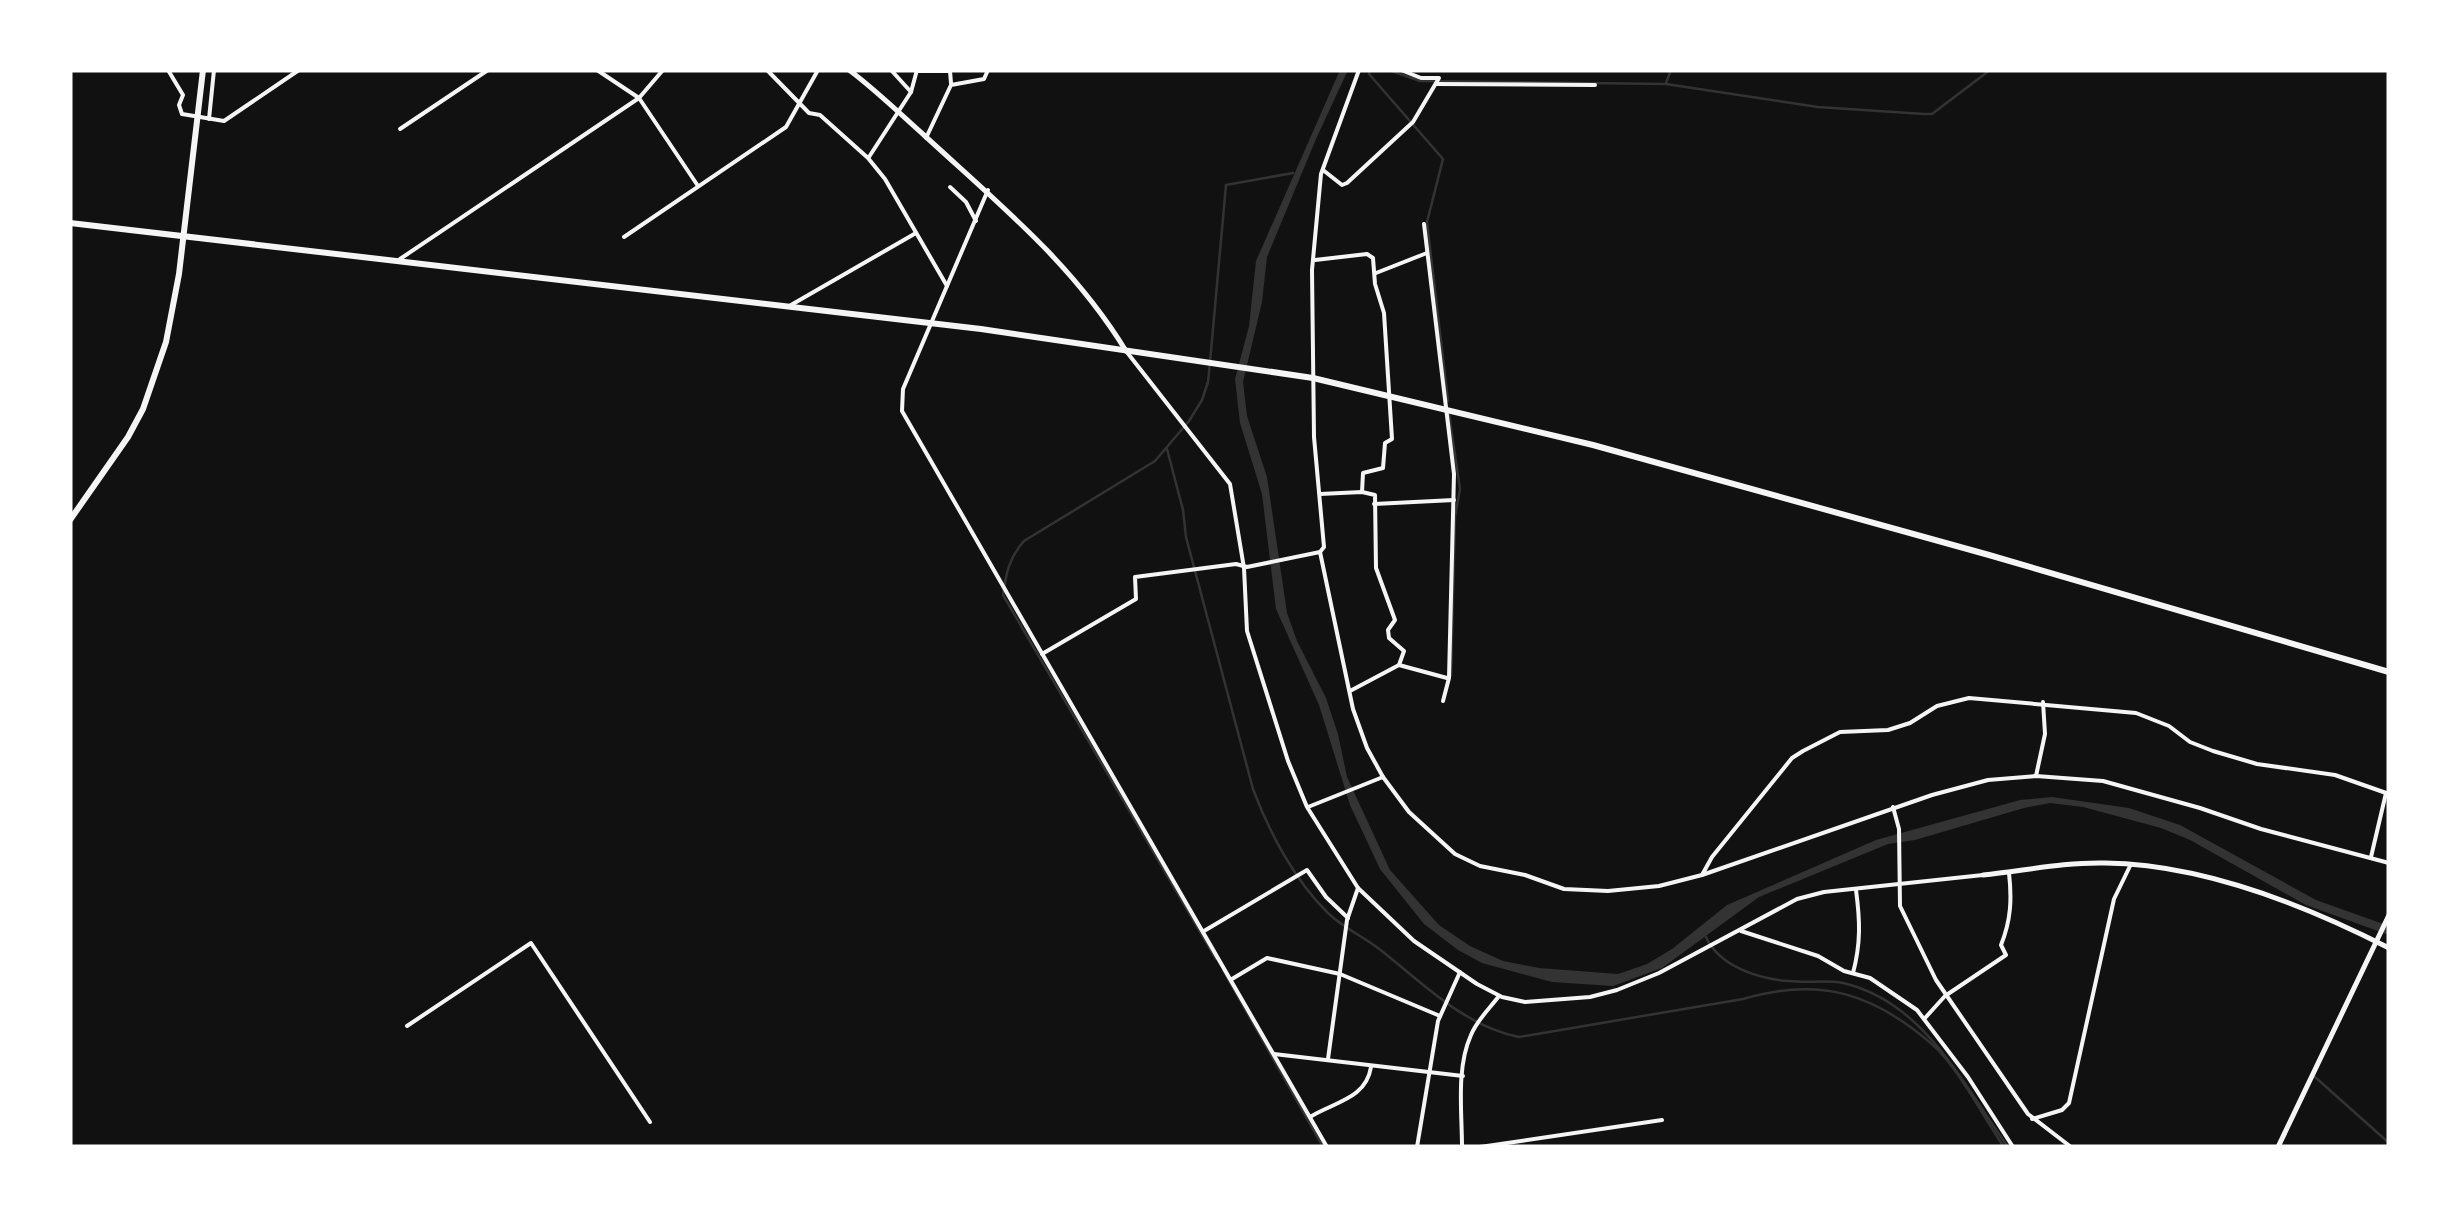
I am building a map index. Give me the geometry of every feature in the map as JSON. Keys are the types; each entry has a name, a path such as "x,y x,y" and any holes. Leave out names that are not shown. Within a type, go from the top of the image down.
{"main road":[{"path":"70,520 112,464 143,409 171,324 203,70"},
{"path":"70,223 981,329 1312,378 1588,443 2389,672"}],"street":[{"path":"168,70 183,95 179,105 182,114 224,120 299,70"},
{"path":"208,119 214,70"},
{"path":"400,130 488,70"},
{"path":"596,70 639,98 698,186"},
{"path":"396,262 639,98 662,70"},
{"path":"767,70 809,113 820,115 868,158 885,179 948,286"},
{"path":"624,237 786,127 818,70"},
{"path":"849,70 988,190 1066,269 1226,477 1234,496 1244,568 1247,632 1288,761 1307,807 1358,888 1414,941 1500,996 1524,1002 1555,1001 1617,990 1741,931 1797,899 1824,892 2072,864 2131,864 2192,875 2334,920 2389,948"},
{"path":"891,70 911,92"},
{"path":"868,158 911,92 917,71 950,70 951,85 926,138"},
{"path":"951,85 984,78 988,70"},
{"path":"1042,654 1136,599 1135,577 1236,564 1244,568 1320,552 1324,546 1314,436 1313,260 1323,170 1359,70"},
{"path":"1323,170 1342,186 1413,122 1438,78 1421,78 1401,70"},
{"path":"1436,84 1594,86"},
{"path":"950,187 966,202 976,221"},
{"path":"988,190 903,390 902,411 1327,1147"},
{"path":"1424,224 1454,500 1449,678 1442,701"},
{"path":"787,308 916,233"},
{"path":"1374,274 1427,252"},
{"path":"1313,260 1368,254 1373,258 1384,313 1392,438 1385,443 1383,468 1363,474 1362,492"},
{"path":"1320,494 1374,495 1376,568 1394,614 1388,638 1404,652 1399,665 1350,691"},
{"path":"1374,504 1454,500"},
{"path":"1320,552 1350,691 1368,748 1409,812 1435,839 1480,866 1575,890 1660,886 1702,875 1893,806 1988,780 2036,776 2103,781 2389,863"},
{"path":"1399,665 1449,678"},
{"path":"1702,875 1712,857 1792,758 1848,731 1888,730 1957,699 2043,702 2136,713 2212,751 2257,764 2336,775 2387,794 2371,857"},
{"path":"2036,776 2046,734 2043,702"},
{"path":"1307,807 1383,776"},
{"path":"1893,806 1899,829 1903,915 1945,996 2032,1119 2071,1147"},
{"path":"2032,1119 2062,1110 2069,1103 2114,899 2131,864"},
{"path":"1204,931 1307,870 1326,897 1348,918"},
{"path":"1925,1018 1945,996 2006,955 2001,944 2009,926 2012,902 2010,872"},
{"path":"1328,1060 1348,918 1358,888"},
{"path":"1853,973 1860,951 1861,928 1856,889"},
{"path":"2278,1147 2389,914"},
{"path":"1741,931 1870,978 1925,1018 1931,1032 1968,1077 2014,1147"},
{"path":"407,1026 531,943 650,1122"},
{"path":"1232,979 1267,958 1340,974 1440,1016"},
{"path":"1417,1147 1427,1072 1440,1016 1460,972"},
{"path":"1462,1147 1463,1076 1472,1033 1500,996"},
{"path":"1272,1053 1463,1076"},
{"path":"1310,1118 1361,1091 1369,1081 1372,1065"},
{"path":"1480,1147 1662,1120"}],"shaded area":[{"path":"1340,70 1348,70 1267,257 1262,302 1243,382 1247,416 1267,477 1287,613 1297,641 1326,698 1347,777 1390,870 1439,925 1470,946 1503,961 1618,974 1647,964 1672,949 1727,905 1876,840 2020,800 2052,797 2129,808 2180,825 2316,900 2389,926 2389,935 2306,905 2190,840 2161,828 2083,807 2050,803 1888,844 1759,897 1662,968 1613,986 1552,982 1482,963 1424,924 1380,869 1350,805 1319,705 1276,609 1262,494 1240,423 1235,379 1249,326 1256,261"}],"waterway":[{"path":"1369,70 1443,159 1427,222 1448,401"},
{"path":"1389,70 1420,81 1666,84 1818,107 1924,114 1932,114 1990,70"},
{"path":"1666,83 1671,70"},
{"path":"1216,959 1003,595 1009,566 1024,541 1155,461 1189,421 1208,382 1226,185 1293,173"},
{"path":"1449,414 1460,489 1455,517 1451,676"},
{"path":"1167,449 1186,537 1253,789 1294,871 1334,918 1461,1013 1519,1037 1771,992 1797,989 1846,994 1890,1013 1934,1046 1961,1079 2004,1147"},
{"path":"1706,937 1720,956 1753,974 1789,981 1843,983 1872,993 1897,1008 1939,1049 2008,1147"},
{"path":"1223,970 1323,1147"},
{"path":"2315,1077 2389,1143"}]}
